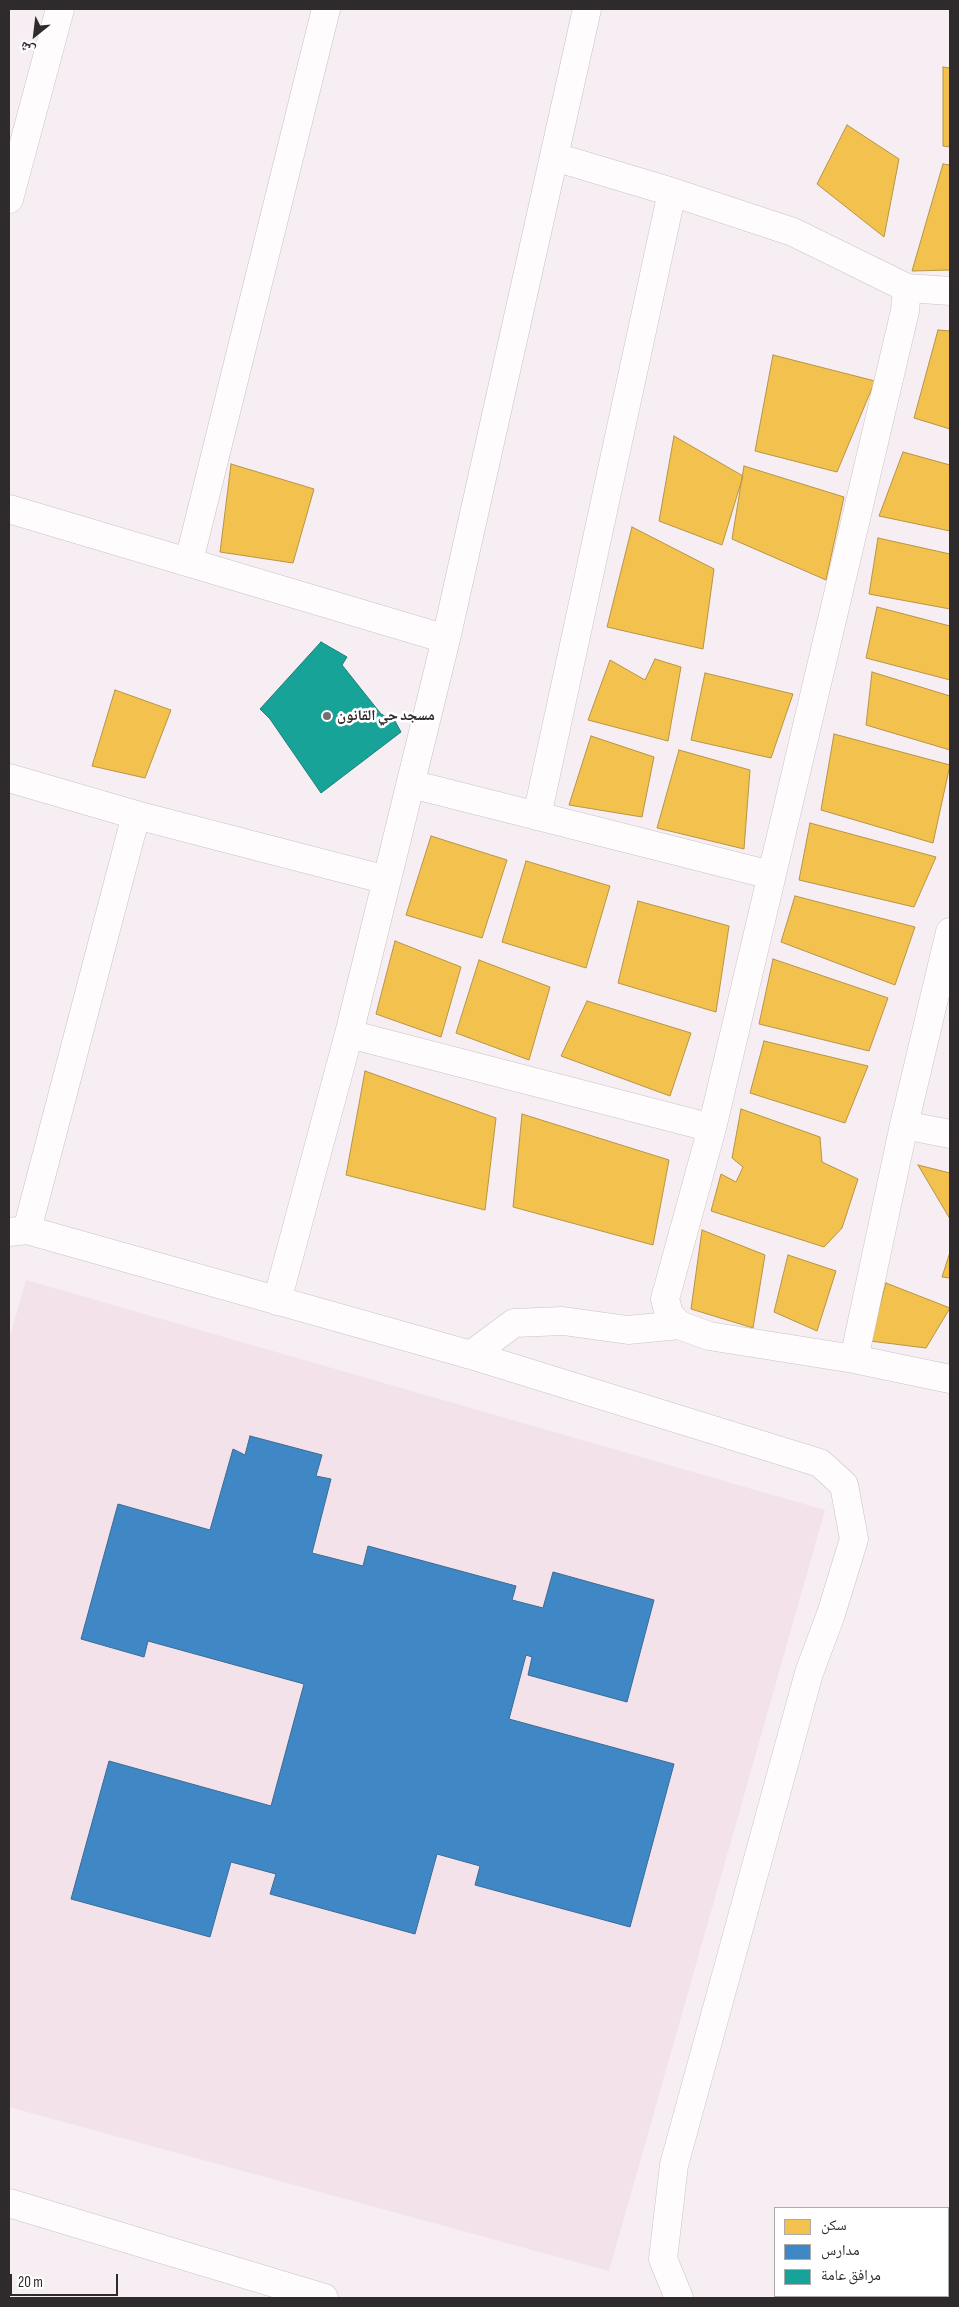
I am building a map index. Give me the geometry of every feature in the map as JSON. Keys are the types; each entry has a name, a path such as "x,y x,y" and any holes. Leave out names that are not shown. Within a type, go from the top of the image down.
{"street":[{"path":"9,198 60,9"},
{"path":"189,560 326,9"},
{"path":"277,1301 349,1034 446,639 587,9"},
{"path":"555,157 672,192 794,232 907,288 950,291"},
{"path":"537,816 672,192"},
{"path":"679,1325 669,1314 665,1299 712,1128 905,311 907,288"},
{"path":"9,509 189,560 446,639"},
{"path":"9,778 136,815 387,880"},
{"path":"411,784 771,875"},
{"path":"136,815 18,1231 471,1355 820,1463 844,1485 854,1539 831,1614 809,1672 674,2165 663,2259 679,2298"},
{"path":"854,1359 904,1124 950,932"},
{"path":"349,1034 712,1128"},
{"path":"904,1124 950,1134"},
{"path":"471,1355 514,1323 562,1321 628,1330 679,1325 709,1336 854,1359 950,1379"},
{"path":"9,2203 324,2298"}],"shaded area":[{"path":"26,1280 825,1510 609,2271 9,2107 9,1340"}],"building: سكن":[{"path":"943,67 950,68 950,147 943,146"},
{"path":"847,125 899,159 884,237 817,184"},
{"path":"943,164 950,165 950,270 912,271"},
{"path":"938,330 950,331 950,429 914,418"},
{"path":"773,355 875,381 837,472 755,451"},
{"path":"674,436 743,476 722,545 659,521"},
{"path":"903,452 950,465 950,531 879,516"},
{"path":"231,464 314,489 293,563 220,552"},
{"path":"744,466 844,497 826,580 732,539"},
{"path":"632,527 714,569 703,649 607,627"},
{"path":"878,538 950,554 950,609 869,594"},
{"path":"877,607 950,626 950,680 866,658"},
{"path":"655,659 681,667 668,741 588,720 610,660 645,680"},
{"path":"872,672 950,696 950,750 866,725"},
{"path":"705,673 793,694 771,758 691,740"},
{"path":"115,690 171,710 145,778 92,766"},
{"path":"834,734 950,765 933,843 821,810"},
{"path":"591,736 654,757 642,817 569,805"},
{"path":"679,750 750,770 744,849 657,828"},
{"path":"810,823 936,857 914,907 799,880"},
{"path":"431,836 507,860 482,938 406,915"},
{"path":"526,861 610,886 586,968 502,942"},
{"path":"795,896 915,927 895,985 781,942"},
{"path":"638,901 729,926 716,1012 618,983"},
{"path":"395,941 461,967 441,1037 376,1014"},
{"path":"773,959 888,998 869,1051 759,1024"},
{"path":"479,960 550,987 529,1060 456,1033"},
{"path":"587,1001 691,1033 670,1096 561,1056"},
{"path":"764,1041 868,1066 845,1123 750,1093"},
{"path":"365,1071 496,1118 485,1210 346,1175"},
{"path":"741,1109 820,1137 822,1162 858,1179 842,1228 824,1247 711,1211 721,1174 736,1182 743,1167 732,1158"},
{"path":"522,1114 669,1160 653,1245 513,1207"},
{"path":"918,1165 950,1173 950,1219"},
{"path":"702,1230 765,1255 753,1328 691,1309"},
{"path":"950,1252 950,1278 942,1277"},
{"path":"788,1255 836,1271 817,1331 774,1312"},
{"path":"886,1283 950,1308 926,1348 870,1341"}],"building: مدارس":[{"path":"250,1436 322,1455 316,1476 331,1479 312,1553 363,1566 368,1546 516,1586 512,1600 543,1608 553,1572 654,1600 627,1702 528,1675 532,1657 526,1655 509,1719 674,1764 630,1927 475,1885 480,1866 437,1854 415,1934 270,1894 276,1874 231,1862 210,1937 71,1899 109,1761 271,1806 304,1684 148,1641 144,1657 81,1639 118,1504 210,1530 233,1449 245,1455"}],"building: مرافق عامة":[{"name":"مسجد حي القانون","path":"321,642 347,657 342,665 381,714 395,721 401,732 321,793 270,719 260,709"}],"place":[{"name":"مسجد حي القانون","path":"327,716"}]}
